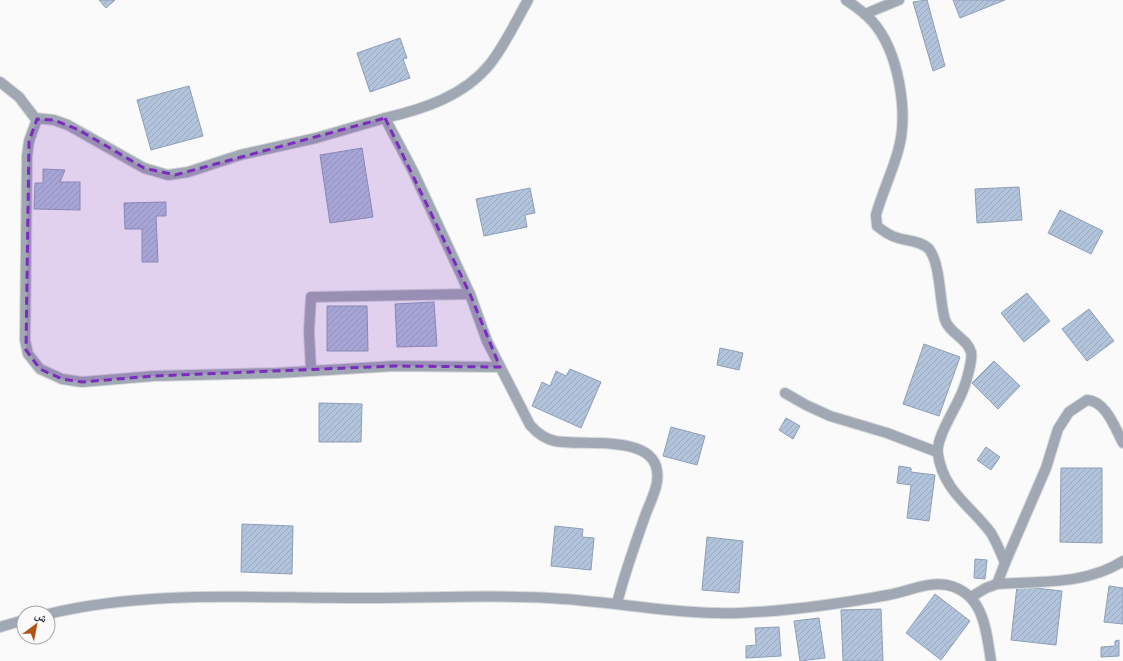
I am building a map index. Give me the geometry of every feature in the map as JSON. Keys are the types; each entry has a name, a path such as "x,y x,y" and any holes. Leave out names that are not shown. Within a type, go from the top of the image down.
{"street":[{"path":"0,82 18,97 31,115 37,119 54,120 68,125 144,168 154,172 175,175 240,155 316,138 385,118 408,113 438,102 461,90 489,65 496,56 528,0"},
{"path":"846,0 865,14 875,25 885,42 901,89 902,106 898,151 876,215 877,226 889,234 922,244 929,250 935,261 940,297 946,322 951,329 967,344 971,352 964,388 942,434 938,452 940,465 948,483 957,497 990,533 998,546 1005,563"},
{"path":"865,14 899,0"},
{"path":"385,118 413,171 470,294 487,341 524,417 530,425 540,435 554,441 623,445 644,452 654,461 658,474 657,484 625,572 617,604"},
{"path":"37,119 28,141 27,156 25,340 28,354 40,369 62,379 82,382 154,376 278,373 395,366 500,367"},
{"path":"311,370 309,331 310,297 470,294"},
{"path":"785,393 830,416 887,433 938,452"},
{"path":"997,584 1046,468 1058,429 1069,412 1087,400 1098,404 1107,414 1123,443"},
{"path":"972,597 986,588 997,584 1080,578 1109,569 1123,561"},
{"path":"56,612 85,605 119,601 191,597 547,598 701,613 738,613 785,610 889,595 939,584 961,590 972,597 976,602 983,619 991,661"},
{"path":"0,627 16,622"}],"highlighted area":[{"path":"385,118 470,294 500,367 395,366 154,376 82,382 62,379 40,369 26,350 29,141 37,119 54,120 79,130 144,168 175,175"}],"building":[{"path":"99,0 115,0 106,8"},
{"path":"927,0 945,66 933,71 913,2"},
{"path":"953,0 1005,0 960,18"},
{"path":"400,38 407,58 403,59 410,78 370,92 357,53"},
{"path":"189,86 203,136 151,150 137,100"},
{"path":"362,148 373,217 330,223 320,155"},
{"path":"43,169 65,170 60,182 80,182 80,210 34,209 35,183 43,183"},
{"path":"1019,187 1022,220 977,223 975,189"},
{"path":"530,188 535,213 525,215 527,227 484,236 476,199"},
{"path":"166,202 166,216 156,216 158,262 142,262 142,229 125,229 124,203"},
{"path":"1060,210 1103,231 1091,254 1048,233"},
{"path":"1027,293 1050,321 1024,342 1001,313"},
{"path":"434,302 437,346 397,347 395,304"},
{"path":"327,306 367,306 368,351 327,351"},
{"path":"1089,309 1114,341 1087,361 1062,329"},
{"path":"924,344 960,357 939,416 903,404"},
{"path":"720,348 743,353 739,370 717,365"},
{"path":"994,361 1020,386 998,409 972,383"},
{"path":"570,369 601,382 581,428 532,406 542,382 550,386 556,371 566,376"},
{"path":"319,403 362,404 361,442 319,442"},
{"path":"786,418 800,426 793,439 779,430"},
{"path":"671,427 705,436 697,465 663,456"},
{"path":"986,447 1000,457 991,470 977,460"},
{"path":"899,466 911,468 911,472 935,475 929,521 907,518 911,485 897,483"},
{"path":"1061,468 1102,468 1102,543 1060,542"},
{"path":"242,524 293,526 292,574 241,572"},
{"path":"555,526 583,529 582,537 594,538 591,570 551,566"},
{"path":"707,537 743,541 739,593 702,590"},
{"path":"975,559 987,560 985,579 974,578"},
{"path":"1017,586 1062,591 1056,645 1011,640"},
{"path":"1109,586 1123,588 1123,624 1104,622"},
{"path":"935,594 970,621 941,660 906,633"},
{"path":"881,609 883,661 843,661 841,610"},
{"path":"819,618 825,658 800,661 794,621"},
{"path":"779,627 781,656 746,658 746,646 756,645 755,628"},
{"path":"1119,640 1119,656 1101,657 1101,647 1115,646 1115,641"}]}
